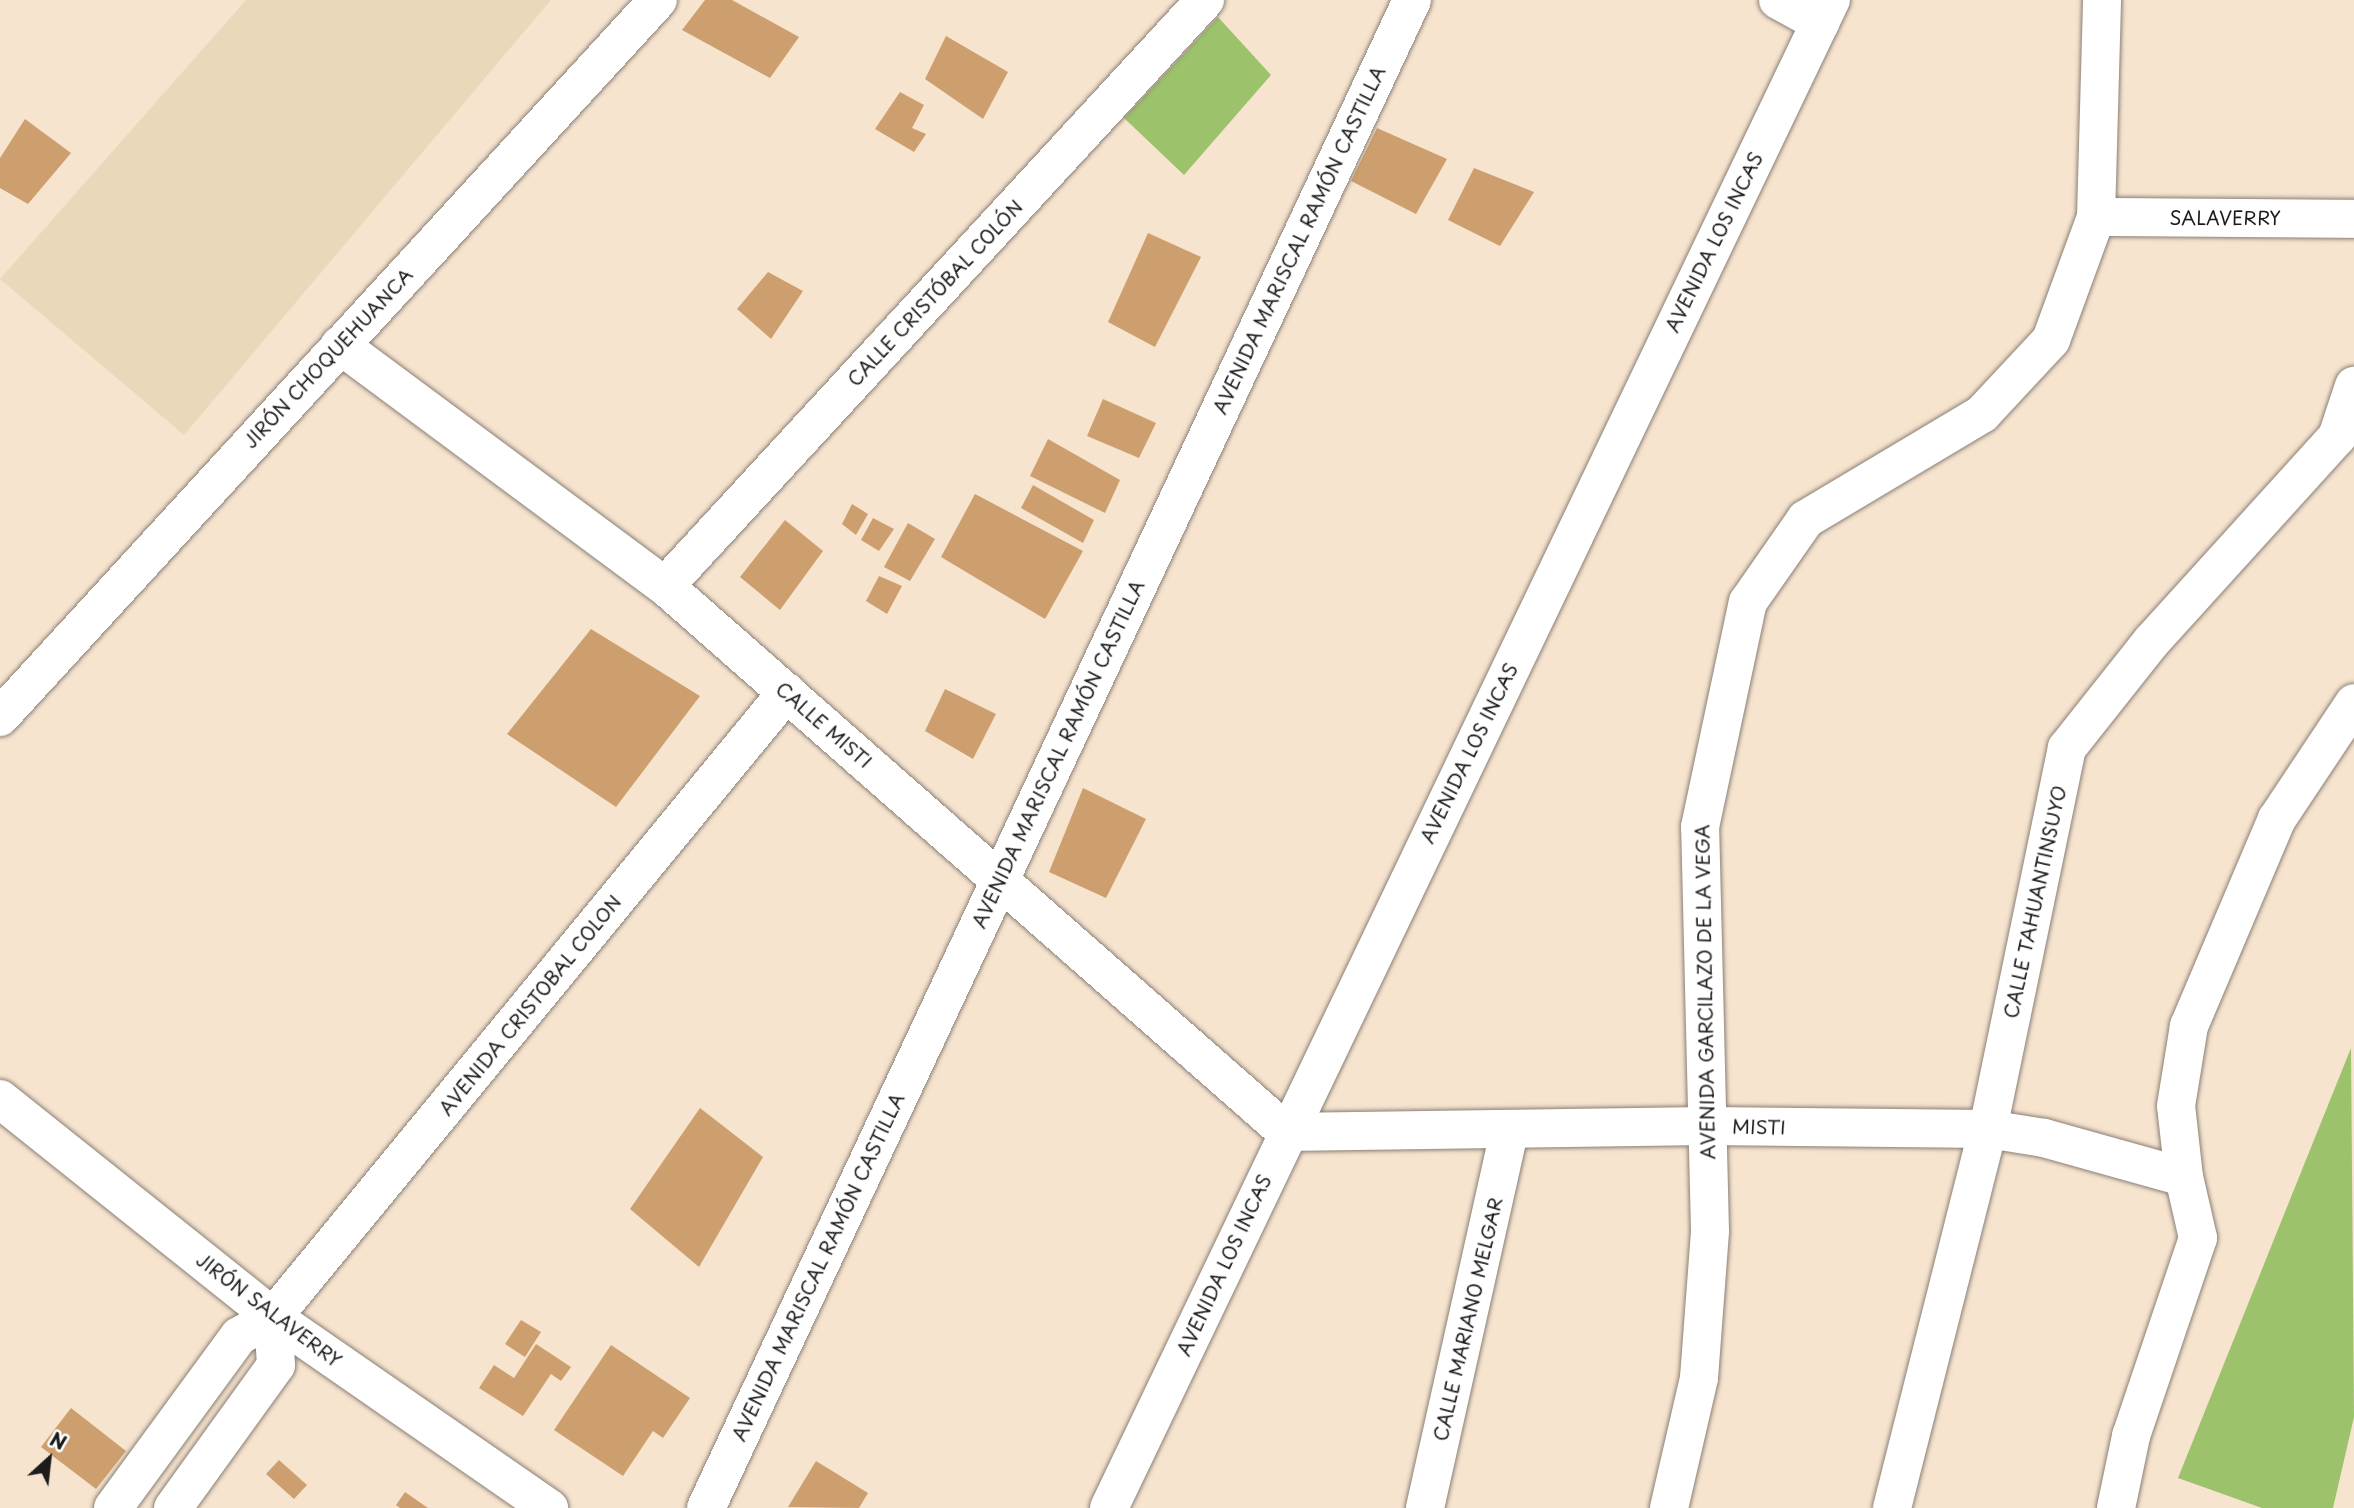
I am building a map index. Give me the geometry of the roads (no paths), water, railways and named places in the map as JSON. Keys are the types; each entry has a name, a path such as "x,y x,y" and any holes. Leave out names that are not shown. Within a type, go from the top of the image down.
{"street":[{"name":"JIRÓN CHOQUEHUANCA","path":"0,717 658,0"},
{"name":"CALLE CRISTÓBAL COLÓN","path":"665,586 1205,0"},
{"name":"AVENIDA MARISCAL RAMÓN CASTILLA","path":"706,1508 1412,0"},
{"path":"1778,0 1826,11"},
{"name":"AVENIDA GARCILAZO DE LA VEGA","path":"1669,1508 1699,1378 1710,1231 1700,827 1748,602 1807,519 1982,414 2050,340 2096,217 2102,0"},
{"name":"AVENIDA LOS INCAS","path":"1109,1508 1286,1132 1826,11"},
{"name":"SALAVERRY","path":"2096,217 2354,219"},
{"name":"CALLE MISTI","path":"340,345 665,586 1000,877 1286,1132"},
{"name":"CALLE TAHUANTINSUYO","path":"1892,1508 1989,1129 2067,748 2151,642 2337,437 2354,386"},
{"name":"AVENIDA CRISTOBAL COLON","path":"273,1317 787,692"},
{"path":"2116,1508 2131,1436 2199,1238 2184,1177 2176,1106 2189,1026 2277,819 2354,703"},
{"name":"JIRÓN SALAVERRY","path":"0,1099 273,1317 549,1508"},
{"name":"MISTI","path":"1286,1132 1707,1126 1989,1129 2044,1138 2184,1177"},
{"name":"CALLE MARIANO MELGAR","path":"1425,1508 1510,1129"},
{"path":"113,1508 240,1336 273,1317 276,1365 173,1508"}]}
